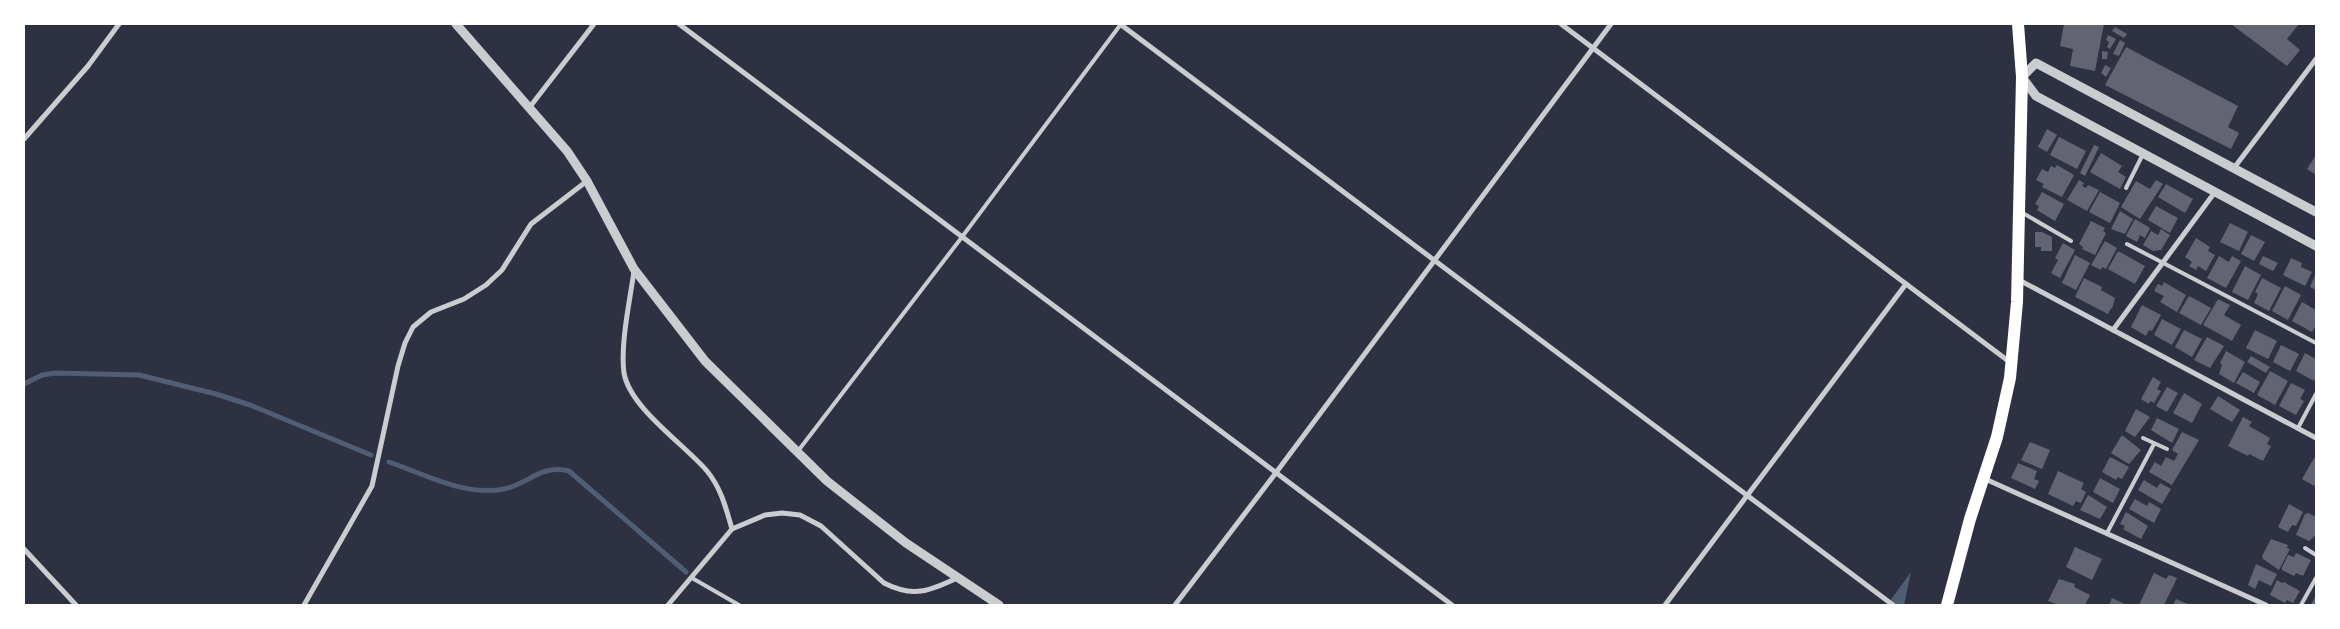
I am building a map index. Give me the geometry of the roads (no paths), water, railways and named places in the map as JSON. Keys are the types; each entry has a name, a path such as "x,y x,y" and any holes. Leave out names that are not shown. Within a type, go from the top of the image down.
{"main road":[{"path":"1947,605 1970,519 2002,416 2011,363 2017,302 2017,210 2022,77 2018,24"}],"street":[{"path":"24,138 88,66 119,24"},
{"path":"456,24 567,152 587,182 634,269 706,361 797,453 834,486 906,543 999,605"},
{"path":"529,108 594,24"},
{"path":"679,24 1452,605"},
{"path":"1121,24 1893,605"},
{"path":"1561,24 2011,363"},
{"path":"1174,605 1276,474 1611,24"},
{"path":"2234,168 2316,59"},
{"path":"2316,212 2036,63 2022,77 2036,96 2316,246"},
{"path":"304,605 372,486 398,366 405,342 413,327 431,312 464,299 486,285 502,270 531,224 546,210 587,182"},
{"path":"2112,330 2215,192"},
{"path":"634,269 624,355 628,385 633,396 707,471 722,493 732,529"},
{"path":"2016,279 2316,438"},
{"path":"1666,605 1906,284"},
{"path":"1983,478 2266,605"},
{"path":"668,605 732,529 764,515 782,513 800,516 821,526 884,582 895,588 907,591 933,590 957,578"},
{"path":"24,549 76,605"}],"lane":[{"path":"797,453 1121,24"},
{"path":"2126,188 2144,154"},
{"path":"2017,210 2071,241"},
{"path":"2127,244 2316,343"},
{"path":"2298,428 2316,394"},
{"path":"2143,438 2167,449"},
{"path":"2107,534 2154,444"},
{"path":"2305,548 2316,555"},
{"path":"692,578 739,605"},
{"path":"2301,605 2316,578"}],"water":[{"path":"1911,572 1904,605 1887,605"}],"waterway":[{"path":"24,384 42,375 55,373 139,375 216,394 250,405 371,455"},
{"path":"389,462 445,483 475,490 490,491 513,487 542,472 550,470 569,471 686,572"}]}
